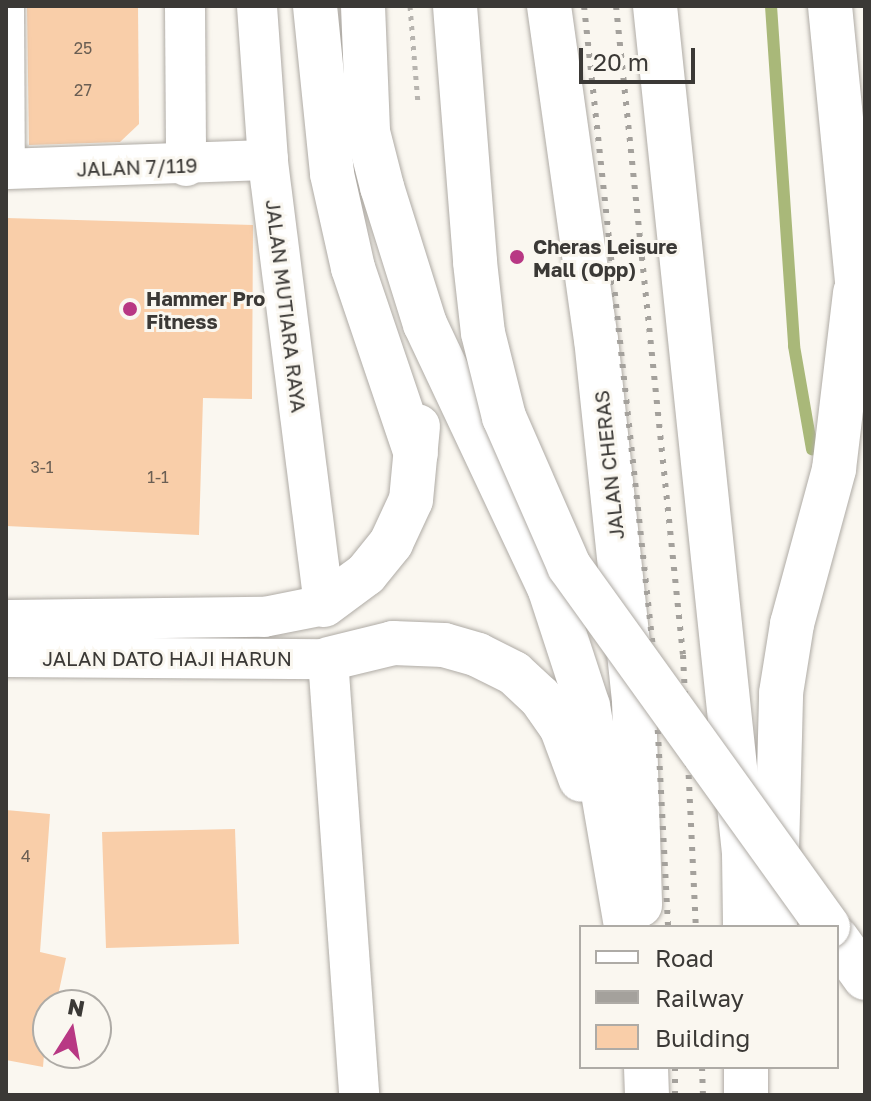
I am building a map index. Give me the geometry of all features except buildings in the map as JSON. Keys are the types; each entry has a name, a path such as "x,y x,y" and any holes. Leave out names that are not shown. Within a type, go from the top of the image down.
{"highway":[{"path":"315,6 335,190 353,268 416,454"},
{"path":"363,6 367,118 382,187 425,324 550,590 588,706 608,850 626,925"},
{"path":"455,6 478,290 504,417 569,566 827,925"},
{"name":"JALAN CHERAS","path":"549,6 596,339 634,700 641,925"},
{"path":"655,6 744,853 745,925"},
{"path":"830,6 855,292 865,344"},
{"path":"775,925 781,693 792,624 834,469 855,292"},
{"path":"324,605 366,574 391,543 411,500 425,324"},
{"path":"328,659 393,643 444,645 514,673 562,729 608,850"},
{"path":"839,942 865,978"},
{"path":"646,1069 647,1095"},
{"path":"746,1069 746,1095"}],"street":[{"path":"185,6 186,166"},
{"name":"JALAN MUTIARA RAYA","path":"257,6 268,160 324,605"},
{"name":"JALAN 7/119","path":"11,170 186,166 268,160"},
{"name":"JALAN DATO HAJI HARUN","path":"6,620 264,617 324,605"},
{"name":"JALAN DATO HAJI HARUN","path":"6,657 328,659"},
{"path":"328,659 359,1095"}],"lane":[{"path":"11,170 14,6"}],"waterway":[{"path":"771,6 794,346 812,449"}],"railway":[{"path":"584,6 654,658 668,925"},
{"path":"616,6 683,655 696,925"},
{"path":"675,1069 675,1095"},
{"path":"702,1069 703,1095"}],"place":[{"name":"Cheras Leisure Mall (Opp)","path":"517,257"},
{"name":"Hammer Pro Fitness","path":"130,309"}]}
